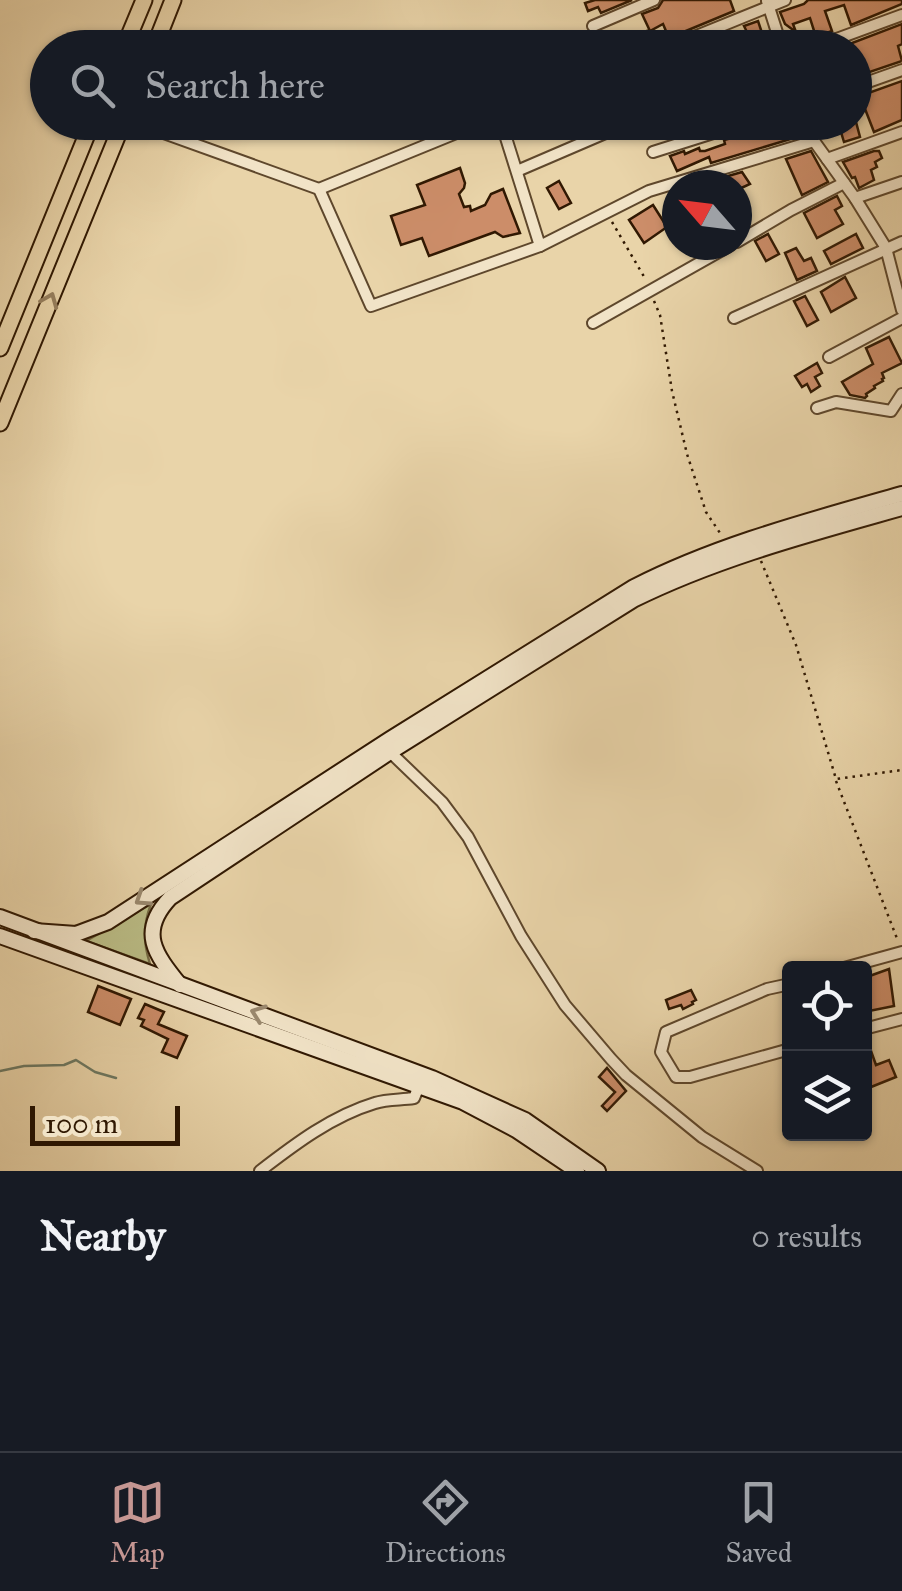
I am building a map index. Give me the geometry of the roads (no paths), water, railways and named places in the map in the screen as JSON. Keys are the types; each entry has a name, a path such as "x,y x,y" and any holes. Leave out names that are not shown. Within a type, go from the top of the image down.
{"main road":[{"path":"132,30 144,0"},
{"path":"161,30 173,0"},
{"path":"0,348 85,140"},
{"path":"0,423 116,140"},
{"path":"7,329 34,340"}],"street":[{"path":"594,26 654,0"},
{"path":"707,30 784,0"},
{"path":"768,3 776,30"},
{"path":"861,30 902,15"},
{"path":"872,81 902,70"},
{"path":"827,160 902,132"},
{"path":"183,140 320,189 439,140"},
{"path":"508,140 540,246"},
{"path":"517,171 589,140"},
{"path":"653,152 691,140"},
{"path":"320,189 371,306 540,246 648,190 814,141 886,248 902,310"},
{"path":"855,198 902,182"},
{"path":"752,233 844,183"},
{"path":"734,318 902,242"},
{"path":"593,322 704,260"},
{"path":"829,357 902,318"},
{"path":"817,408 836,402 891,411 902,394"},
{"path":"34,931 76,934 94,928 201,869 390,752 634,587 727,546 902,494"},
{"path":"180,985 156,955 153,924 159,910 201,869 552,644 633,600 674,580 756,550 902,508"},
{"path":"390,752 442,802 468,837 521,936 564,1005 611,1059 702,1137 757,1171"},
{"path":"0,917 180,985 463,1102 516,1130 577,1171"},
{"path":"0,936 432,1078 526,1120 598,1171"},
{"path":"872,961 902,954"},
{"path":"782,985 666,1032 661,1052 676,1077 690,1077 786,1051"},
{"path":"872,1027 902,1019"},
{"path":"260,1171 334,1121 377,1102 414,1098 420,1086"}],"waterway":[{"path":"0,1071 64,1065 76,1060 95,1072 116,1078"}]}
